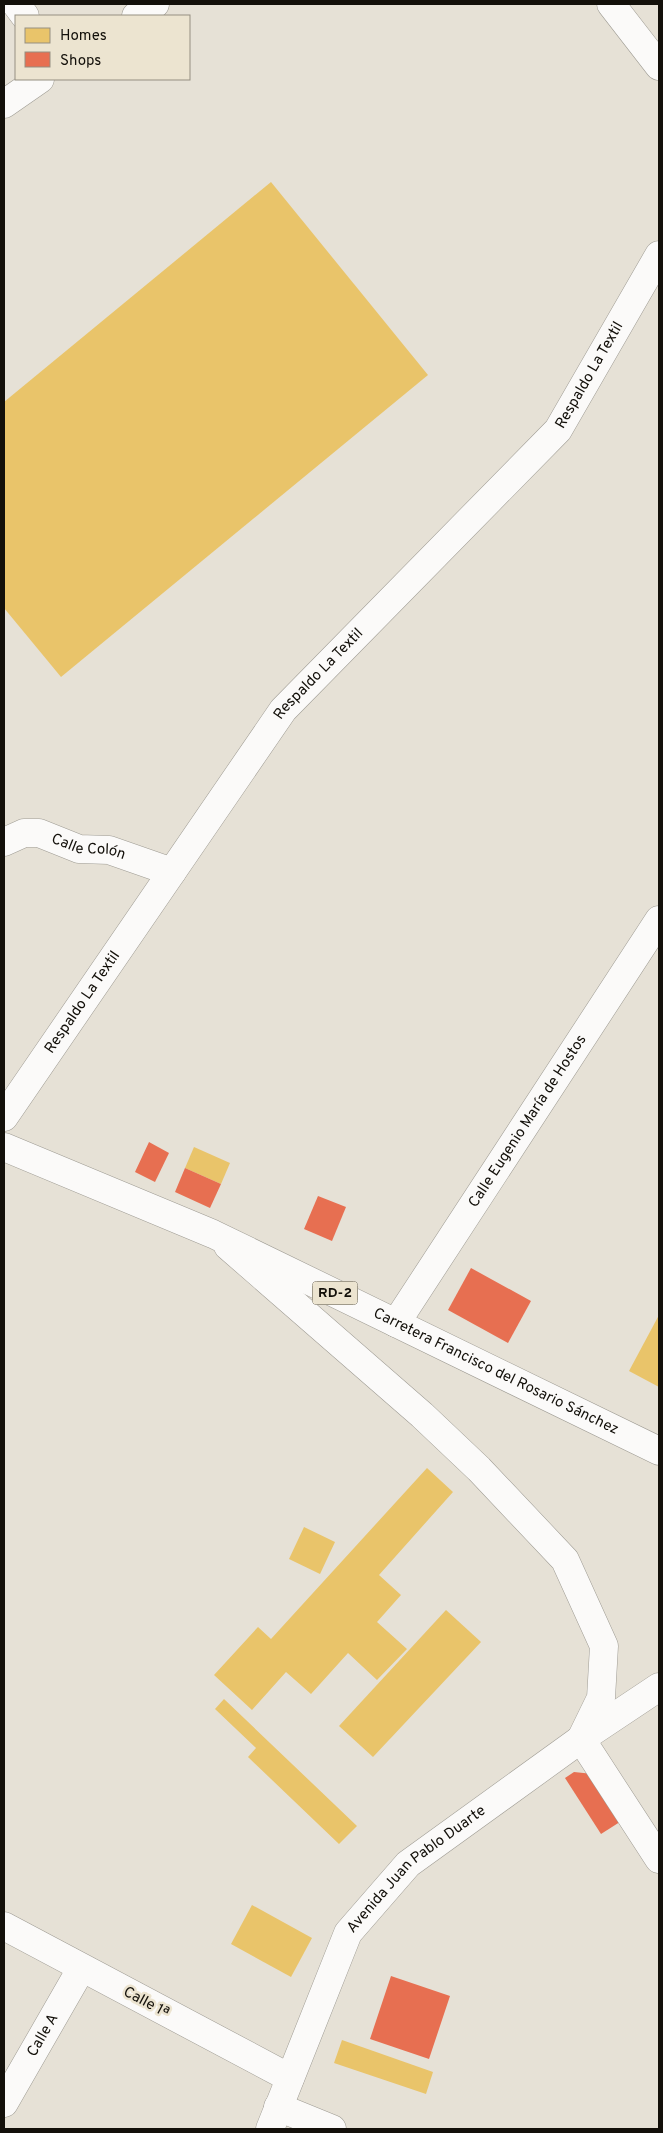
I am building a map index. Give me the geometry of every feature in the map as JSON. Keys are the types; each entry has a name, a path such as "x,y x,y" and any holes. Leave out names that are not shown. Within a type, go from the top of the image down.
{"street":[{"path":"16,4 24,15"},
{"path":"138,15 155,4"},
{"path":"611,4 659,66"},
{"path":"4,104 39,80"},
{"name":"Respaldo La Textil","path":"4,1117 283,710 558,430 659,255"},
{"name":"Calle Colón","path":"4,842 24,833 39,833 80,849 109,850 172,872"},
{"name":"Calle Eugenio María de Hostos","path":"396,1322 659,920"},
{"name":"Carretera Francisco del Rosario Sánchez","path":"4,1147 213,1234 659,1451"},
{"path":"213,1234 429,1422 479,1469 565,1560 604,1646 601,1698 581,1739 659,1859"},
{"name":"Avenida Juan Pablo Duarte","path":"274,2118 348,1933 408,1864 581,1739 659,1687"},
{"name":"Calle 1ª","path":"4,1926 81,1969 290,2078"},
{"name":"Calle A","path":"4,2103 81,1969"},
{"path":"274,2118 332,2129"}],"building: Homes":[{"path":"271,182 428,375 61,677 4,608 4,402"},
{"path":"194,1147 230,1163 221,1184 185,1168"},
{"path":"659,1315 659,1387 629,1371"},
{"path":"427,1468 453,1492 379,1575 401,1595 377,1622 407,1649 377,1680 348,1653 311,1694 286,1672 252,1710 214,1675 258,1627 271,1639"},
{"path":"304,1527 335,1542 320,1574 289,1559"},
{"path":"446,1610 481,1642 373,1757 339,1726"},
{"path":"224,1699 357,1826 339,1844 248,1757 256,1748 215,1709"},
{"path":"252,1905 312,1938 291,1977 231,1944"},
{"path":"342,2040 433,2072 426,2094 334,2063"}],"building: Shops":[{"path":"149,1142 169,1153 155,1182 135,1172"},
{"path":"185,1168 221,1184 210,1208 175,1192"},
{"path":"318,1196 346,1207 332,1241 304,1229"},
{"path":"471,1268 531,1301 508,1343 448,1310"},
{"path":"574,1772 593,1774 623,1820 601,1834 565,1778"},
{"path":"391,1976 450,1996 429,2059 370,2039"}]}
